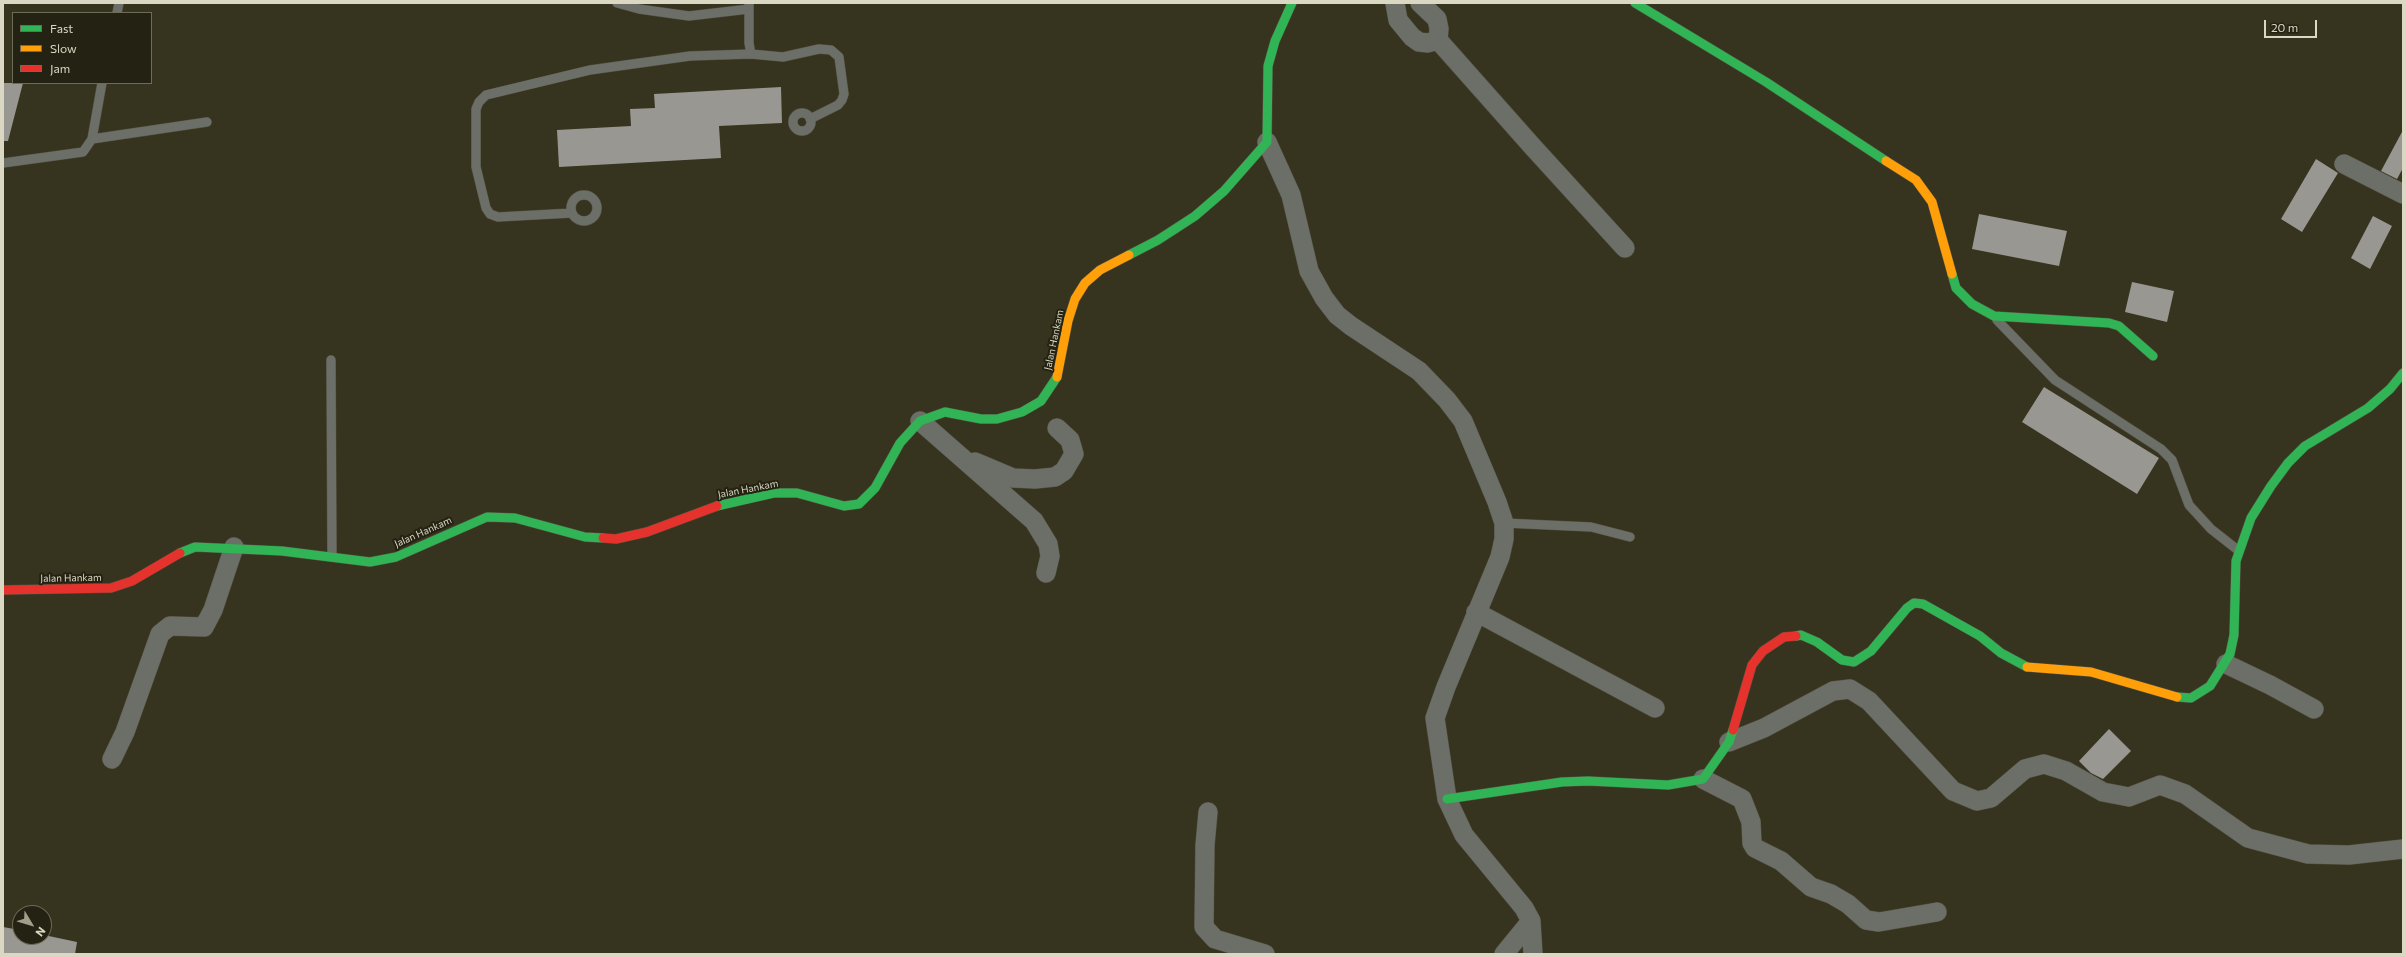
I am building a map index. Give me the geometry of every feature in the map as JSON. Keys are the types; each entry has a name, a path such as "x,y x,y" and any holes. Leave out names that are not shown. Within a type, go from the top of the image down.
{"street":[{"path":"1292,3 1275,41 1268,66 1266,92 1267,142 1292,195 1309,271 1324,298 1337,315 1419,371 1447,400 1463,421 1478,454 1504,524 1504,539 1500,556 1476,612 1435,718 1447,799 1464,835 1524,908 1531,921 1533,954"},
{"path":"1395,3 1398,20 1412,37 1419,42 1428,43 1438,40"},
{"path":"1420,3 1437,19 1440,29 1438,40"},
{"path":"1634,3 1766,82 1916,180 1932,202 1956,288 1972,304 1994,316 2109,323 2128,332 2153,356"},
{"path":"1438,40 1532,146 1626,248"},
{"name":"Jalan Hankam","path":"3,590 111,588 132,581 184,549 195,546 234,547 282,551 358,562 390,559 487,517 515,518 585,537 616,539 647,532 716,506 774,493 797,493 839,504 854,505 869,496 893,453 920,421 930,416 945,412 981,419 997,419 1022,412 1041,401 1057,379 1068,321 1075,300 1085,283 1100,270 1158,240 1195,216 1228,187 1267,142"},
{"path":"2344,164 2403,194"},
{"path":"1703,779 1714,766 1729,742 1752,665 1757,657 1772,644 1784,637 1801,635 1817,642 1842,660 1854,662 1871,651 1907,608 1914,604 1923,604 1930,607 1980,636 2001,653 2024,667 2091,672 2171,697 2191,698 2199,694 2212,683 2226,664 2234,635 2234,587 2239,552 2252,518 2271,486 2288,463 2305,446 2368,408 2390,389 2403,373"},
{"path":"920,421 1034,522 1048,544 1050,556 1046,573"},
{"path":"960,456 1013,478 1050,479 1064,471 1074,454 1070,440 1057,428"},
{"path":"112,759 125,732 160,634 170,626 204,627 213,610 234,547"},
{"path":"1476,612 1654,708"},
{"path":"2226,664 2270,685 2314,709"},
{"path":"1729,742 1771,724 1833,691 1850,689 1868,702 1953,791 1977,801 1991,798 2026,769 2044,764 2066,771 2103,792 2129,797 2160,785 2185,794 2248,838 2308,854 2349,855 2403,849"},
{"path":"1447,799 1562,782 1588,781 1668,785 1703,779 1742,799 1751,822 1752,843 1756,848 1781,861 1811,887 1832,894 1848,904 1866,920 1879,922 1937,912"},
{"path":"1208,812 1204,845 1204,927 1215,939 1265,954"},
{"path":"1504,954 1531,921"}],"lane":[{"path":"617,3 689,16 749,6 751,54"},
{"path":"572,213 498,217 490,214 486,208 476,167 476,109 483,98 590,70 690,56 751,54 783,57 826,49 839,57 844,94 838,105 810,119"},
{"path":"3,163 78,154 88,146 92,139 102,84"},
{"path":"92,139 207,122"},
{"path":"1994,316 2055,380 2161,448 2172,460 2189,505 2211,529 2239,552"},
{"path":"331,360 332,558"},
{"path":"1504,524 1590,527 1630,537"}],"building":[{"path":"3,83 23,84 8,141 3,141"},
{"path":"781,87 782,123 719,126 721,158 559,167 557,130 631,126 630,109 655,108 654,94"},
{"path":"2403,130 2403,168 2397,179 2381,171"},
{"path":"2316,159 2338,173 2302,232 2281,219"},
{"path":"1979,214 2067,231 2059,266 1972,249"},
{"path":"2373,216 2392,226 2370,269 2351,258"},
{"path":"2132,282 2174,291 2167,322 2125,312"},
{"path":"2044,387 2159,458 2137,494 2022,422"},
{"path":"2109,729 2131,751 2103,779 2091,773 2079,761"},
{"path":"3,927 12,929 12,945 52,945 52,937 77,942 75,954 3,954"}],"traffic: fast":[{"path":"1129,255 1158,240 1195,216 1224,191 1267,142 1268,66 1275,41 1292,3"},
{"path":"1635,3 1766,82 1886,161"},
{"path":"1952,274 1956,288 1972,304 1994,316 2109,323 2119,326 2153,356"},
{"path":"2177,697 2191,698 2210,686 2230,654 2234,635 2236,561 2251,518 2271,486 2288,463 2305,446 2368,408 2390,389 2403,373"},
{"path":"717,506 774,493 797,493 844,506 859,504 875,488 900,443 920,421 945,412 981,419 997,419 1022,412 1041,401 1057,377"},
{"path":"180,553 195,547 282,551 370,562 396,557 487,517 515,518 585,537 603,538"},
{"path":"1796,636 1801,635 1817,642 1842,660 1854,662 1871,651 1907,608 1914,603 1923,604 1980,636 2001,653 2027,667"},
{"path":"1447,799 1562,782 1588,781 1668,785 1703,779 1729,742 1733,730"}],"traffic: slow":[{"path":"1886,161 1916,180 1932,202 1952,274"},
{"path":"1057,377 1068,321 1075,299 1085,283 1100,270 1129,255"},
{"path":"2027,667 2091,672 2177,697"}],"traffic: jam":[{"path":"603,538 616,539 647,532 717,506"},
{"path":"3,590 111,588 132,581 180,553"},
{"path":"1733,730 1752,665 1763,651 1784,637 1796,636"}]}
